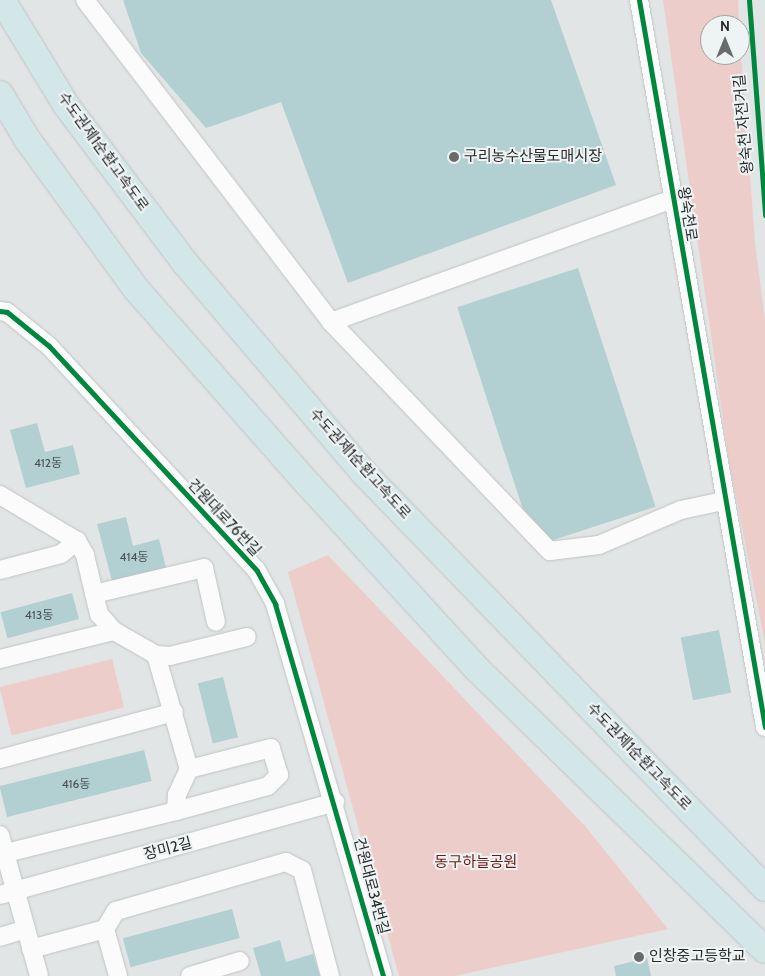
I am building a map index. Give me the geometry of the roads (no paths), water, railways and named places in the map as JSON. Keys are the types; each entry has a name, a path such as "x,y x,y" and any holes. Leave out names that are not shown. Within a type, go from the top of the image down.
{"highway":[{"name":"수도권제1순환고속도로","path":"2,0 66,105 186,264 362,471 765,888"},
{"path":"0,94 27,139 136,289 478,669 765,950"}],"street":[{"path":"85,0 331,322 550,551 599,545 681,510 723,501"},
{"name":"왕숙천로","path":"639,0 723,501 765,727"},
{"path":"331,322 672,199"},
{"name":"건원대로76번길","path":"0,311 7,312 49,346 257,571 275,604 335,802"},
{"path":"0,496 77,541 85,555 99,614 114,631 156,655 170,656 247,637"},
{"path":"0,570 61,554 77,541"},
{"path":"94,594 204,568 216,622"},
{"path":"0,659 114,631"},
{"path":"156,655 189,769 177,795 176,811"},
{"path":"0,759 174,712"},
{"path":"6,853 268,786 279,775 271,748 189,769"},
{"name":"장미2길","path":"8,893 335,802"},
{"name":"건원대로34번길","path":"335,802 383,976"},
{"path":"0,835 6,853 8,893 26,929 39,976"},
{"path":"31,948 105,929 116,912 286,862 302,870 330,976"},
{"path":"0,937 26,929"},
{"path":"105,929 118,976"},
{"path":"197,975 240,961"}],"place":[{"name":"구리농수산물도매시장","path":"454,157"},
{"name":"인창중고등학교","path":"639,957"}],"park label":[{"name":"동구하늘공원","path":"476,863"}]}
